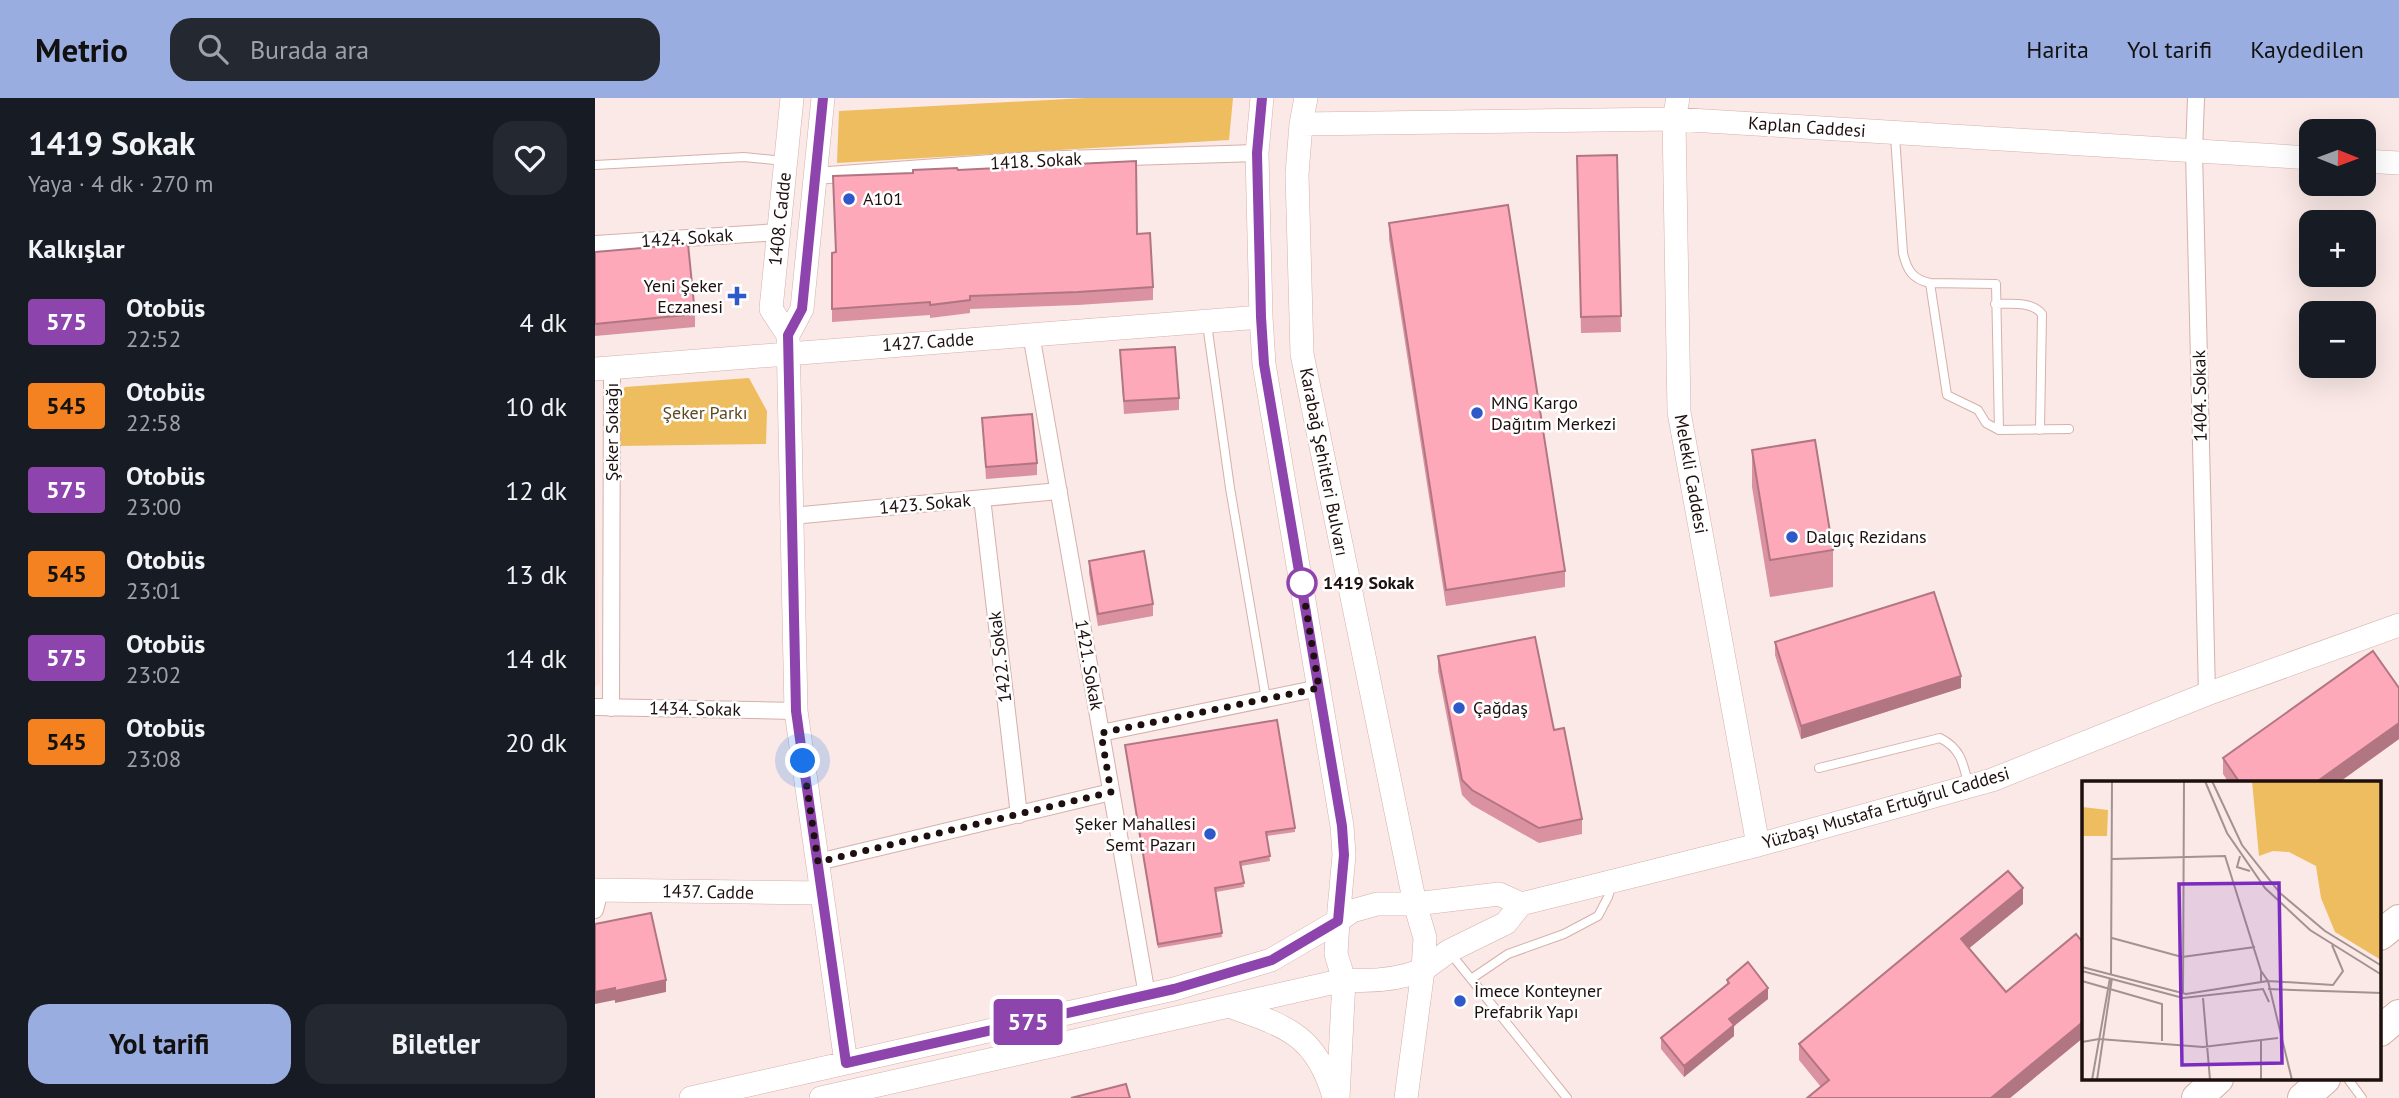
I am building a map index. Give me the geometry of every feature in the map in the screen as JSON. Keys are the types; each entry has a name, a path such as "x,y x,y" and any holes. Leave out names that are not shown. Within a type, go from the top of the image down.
{"highway":[{"path":"2381,934 2399,920"},
{"path":"2381,1030 2399,1015"},
{"path":"2197,1098 2217,1080"},
{"path":"2303,1098 2324,1080"}],"main road":[{"name":"1408. Cadde","path":"788,344 772,309 792,98"},
{"name":"1408. Cadde","path":"823,98 802,309 788,344 796,711 846,1063"},
{"path":"1262,98 1257,153 1264,364 1342,826 1344,855 1336,954 1344,980 1336,1098"},
{"name":"Karabağ Şehitleri Bulvarı","path":"1306,98 1297,174 1302,354 1415,904 1425,938 1406,1098"},
{"name":"Kaplan Caddesi","path":"1301,124 1676,108 1895,133 2299,157"},
{"name":"Melekli Caddesi","path":"1676,108 1679,412 1758,845"},
{"path":"2377,162 2399,163"},
{"name":"1427. Cadde","path":"603,368 788,344 1031,334 1261,317"},
{"name":"Yüzbaşı Mustafa Ertuğrul Caddesi","path":"1423,970 1449,951 1506,923 1521,904 1758,845 1992,780 2207,694 2399,625"},
{"name":"1437. Cadde","path":"597,897 822,893"},
{"name":"Yüzbaşı Mustafa Ertuğrul Caddesi","path":"1415,904 1499,894 1521,904"},
{"path":"691,1098 1146,996 1272,960 1352,911 1393,903 1415,904"},
{"path":"821,1098 1344,980 1397,978 1423,970"},
{"path":"1229,1006 1290,1030 1308,1045 1321,1062 1336,1098"}],"street":[{"name":"1404. Sokak","path":"2196,98 2194,152 2207,694"},
{"name":"1418. Sokak","path":"815,176 1033,160 1257,153"},
{"name":"1424. Sokak","path":"595,244 779,232"},
{"name":"1421. Sokak","path":"1031,334 1146,996"},
{"name":"Şeker Sokağı","path":"603,368 603,707"},
{"name":"1423. Sokak","path":"792,516 1059,491"},
{"name":"1422. Sokak","path":"982,498 1019,815"},
{"path":"1101,733 1319,688"},
{"name":"1434. Sokak","path":"603,707 796,711"},
{"path":"818,862 1111,792"}],"lane":[{"path":"1895,133 1903,253 1907,270 1919,281 1930,283 1996,284 1999,430"},
{"path":"595,165 744,157 786,161"},
{"path":"1930,283 1947,395 1978,410 1986,423 1999,430 2069,429"},
{"path":"1995,304 2022,304 2038,308 2042,314 2040,430"},
{"path":"1206,321 1230,488 1266,699"},
{"path":"1819,768 1940,738 1953,744 1963,764 1969,786"},
{"path":"1471,979 1508,954 1564,934 1598,916 1608,897 1612,881"},
{"path":"1449,951 1567,1098"},
{"path":"2349,1080 2363,1098"}],"shaded area":[{"path":"595,462 600,683 595,688"}],"green space":[{"path":"1086,98 1233,98 1229,140 837,163 839,111"},
{"name":"Şeker Parkı","path":"749,378 767,411 766,444 617,446 617,397 625,387"}],"building":[{"path":"1617,155 1621,316 1581,317 1577,156"},
{"path":"1136,161 1137,234 1150,233 1153,287 970,296 970,300 930,305 930,302 832,309 832,253 836,252 833,176"},
{"name":"MNG Kargo Dağıtım Merkezi","path":"1508,205 1565,571 1446,590 1389,223"},
{"path":"688,244 695,314 595,324 595,252"},
{"path":"1175,347 1179,398 1124,401 1120,350"},
{"path":"1032,414 1037,463 986,467 982,418"},
{"name":"Dalgıç Rezidans","path":"1815,440 1833,550 1770,560 1752,450"},
{"path":"1144,551 1153,604 1098,614 1089,561"},
{"path":"1934,592 1961,676 1801,726 1775,642"},
{"path":"1535,637 1554,730 1564,728 1582,819 1539,828 1472,790 1462,780 1438,656"},
{"path":"2373,651 2399,688 2399,723 2318,781 2239,781 2223,758"},
{"name":"Şeker Mahallesi Semt Pazarı","path":"1277,720 1295,828 1266,832 1270,856 1240,862 1244,883 1215,888 1222,933 1158,944 1125,745"},
{"path":"2008,871 2023,888 1961,939 2006,992 2076,934 2082,942 2082,1023 1991,1098 1807,1098 1829,1080 1799,1044"},
{"path":"651,913 666,980 615,991 615,988 595,992 595,924"},
{"path":"1748,962 1768,988 1729,1019 1734,1025 1684,1066 1661,1038 1729,983 1727,980"},
{"path":"1126,1084 1130,1098 1071,1098"}],"bus line":[{"name":"575","path":"823,98 802,309 788,335 796,711 846,1063 1174,989 1272,960 1338,921 1344,855 1342,826 1264,364 1257,153 1262,98"}],"place":[{"name":"A101","path":"849,199"},
{"name":"Yeni Şeker Eczanesi","path":"737,296"},
{"name":"MNG Kargo Dağıtım Merkezi","path":"1477,413"},
{"name":"Dalgıç Rezidans","path":"1792,537"},
{"name":"1419 Sokak","path":"1302,583"},
{"name":"Çağdaş","path":"1459,708"},
{"name":"Şeker Mahallesi Semt Pazarı","path":"1210,834"},
{"name":"İmece Konteyner Prefabrik Yapı","path":"1460,1001"}],"route":[{"path":"803,761 818,862 1111,792 1101,733 1319,688 1301,578 1302,583"}]}
